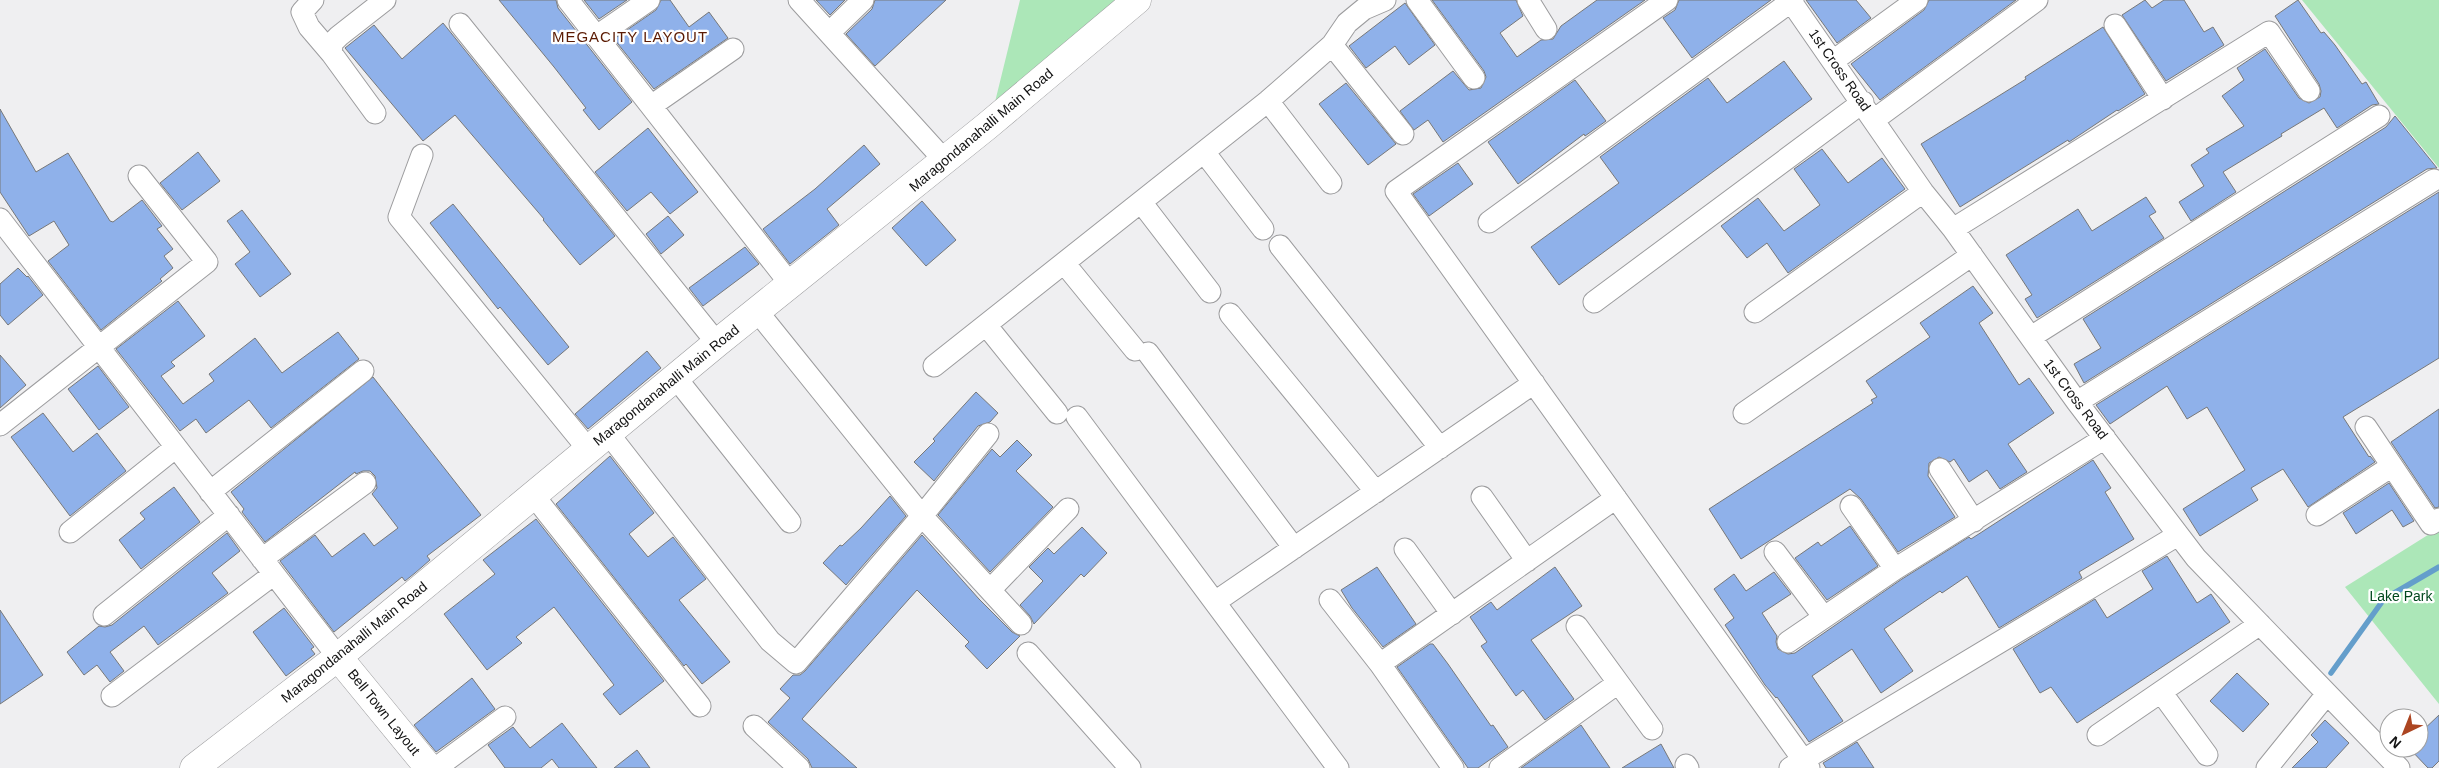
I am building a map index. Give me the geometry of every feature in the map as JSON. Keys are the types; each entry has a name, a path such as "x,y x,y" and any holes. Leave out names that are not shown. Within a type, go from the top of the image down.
{"street":[{"path":"313,0 302,12 309,27 332,54 375,113"},
{"path":"332,54 331,44 385,0"},
{"path":"568,0 791,285"},
{"path":"597,36 649,0"},
{"path":"799,0 945,161"},
{"path":"830,34 864,0"},
{"name":"Maragondanahalli Main Road","path":"194,768 338,657 757,310 791,285 945,161 1137,0"},
{"path":"934,366 1268,101 1332,45 1347,23 1364,9 1384,0"},
{"path":"1417,0 1474,78"},
{"path":"1528,0 1546,29"},
{"path":"1667,0 1396,191 1616,498 1801,765 2178,535"},
{"path":"1490,222 1792,0"},
{"name":"1st Cross Road","path":"1792,0 1923,192 1953,229 2077,402 2196,558 2399,768"},
{"path":"1833,62 1916,0"},
{"path":"1594,302 1869,111 2037,0"},
{"path":"460,24 718,343"},
{"path":"2115,24 2163,99"},
{"path":"1953,229 2269,32 2308,91"},
{"path":"1332,45 1403,134"},
{"path":"651,106 733,49"},
{"path":"1268,101 1331,183"},
{"path":"2031,337 2379,116"},
{"path":"1204,152 1263,229"},
{"path":"422,155 400,217 598,441 770,641 796,663 922,516 988,434"},
{"path":"0,425 207,262 139,176"},
{"path":"2077,402 2434,180"},
{"path":"1755,312 1923,192"},
{"path":"1140,202 1210,292"},
{"path":"0,220 338,657"},
{"path":"1280,246 1440,448"},
{"path":"1744,413 1972,255"},
{"path":"1064,263 1142,352 1294,548"},
{"path":"757,310 922,516 1021,624"},
{"path":"1230,314 1376,492"},
{"path":"986,325 1067,415 1215,602 1338,768"},
{"path":"210,492 363,371"},
{"path":"676,378 790,522"},
{"path":"1215,602 1534,383"},
{"path":"2366,428 2431,524 2439,519"},
{"path":"1788,642 1822,616 2105,438"},
{"path":"70,532 176,447"},
{"path":"2317,515 2392,466"},
{"path":"1940,469 1974,521"},
{"path":"112,696 365,483"},
{"path":"534,496 700,706"},
{"path":"1482,497 1527,561"},
{"path":"1380,664 1616,498"},
{"path":"1851,506 1896,569"},
{"path":"990,590 1068,509"},
{"path":"104,615 228,516"},
{"path":"1405,549 1452,614"},
{"path":"1775,552 1822,616"},
{"path":"1330,600 1380,664 1453,768"},
{"path":"2098,735 2260,624"},
{"path":"1577,626 1652,729"},
{"path":"1028,652 1130,768"},
{"name":"Bell Town Layout","path":"338,657 429,768"},
{"path":"1500,768 1618,683"},
{"path":"2161,692 2207,755"},
{"path":"2267,768 2327,694"},
{"path":"436,768 505,717"},
{"path":"754,726 799,768"}],"green space":[{"path":"1020,0 1122,0 995,102"},
{"path":"2302,0 2439,0 2439,168"},
{"name":"Lake Park","path":"2439,528 2439,704 2345,587"}],"building":[{"path":"499,0 556,0 558,8 632,102 599,130 583,110 586,108"},
{"path":"584,0 627,0 599,19"},
{"path":"661,0 670,0 689,27 709,12 728,38 654,89 614,39 656,10"},
{"path":"816,0 845,0 830,15"},
{"path":"875,0 946,0 875,66 846,34 872,9"},
{"path":"1432,0 1516,0 1523,16 1500,33 1517,57 1541,40 1553,39 1561,26 1597,0 1645,0 1443,142 1428,120 1414,130 1400,111 1453,71 1469,90 1481,88 1486,77 1484,71"},
{"path":"1679,0 1771,0 1692,58 1663,18 1675,10"},
{"path":"1806,0 1856,0 1871,18 1837,43"},
{"path":"1929,0 2016,0 1880,100 1851,64 1924,10"},
{"path":"2145,0 2152,8 2164,0 2184,0 2204,32 2213,27 2224,45 2166,81 2122,15"},
{"path":"2298,0 2321,33 2324,32 2335,45 2362,84 2366,82 2379,104 2372,105 2337,128 2324,108 2281,134 2282,136 2223,172 2236,192 2191,221 2179,202 2204,186 2191,165 2209,153 2206,149 2244,126 2222,96 2244,80 2237,68 2265,49 2299,98 2309,103 2320,97 2319,84 2275,16"},
{"path":"1405,3 1435,45 1409,65 1395,46 1366,68 1349,46"},
{"path":"443,23 615,236 580,265 544,219 455,115 423,141 345,48 374,25 402,59"},
{"path":"2103,27 2145,94 1960,207 1921,144 2026,79 2025,77"},
{"path":"1784,61 1812,99 1559,285 1531,247 1619,183 1600,157 1708,78 1727,103"},
{"path":"1575,80 1606,121 1585,136 1584,134 1518,184 1488,142"},
{"path":"1346,83 1396,144 1368,165 1319,104"},
{"path":"0,109 36,172 68,153 110,221 113,222 142,200 162,226 157,229 173,249 164,256 173,268 160,279 162,281 101,330 48,261 69,245 54,221 29,236 0,192"},
{"path":"2395,116 2437,168 2427,169 2084,383 2074,364 2101,348 2083,319 2386,127"},
{"path":"648,128 698,192 670,214 651,192 627,211 595,172"},
{"path":"864,145 880,164 827,209 839,225 790,264 763,229 815,189"},
{"path":"1822,149 1848,183 1882,158 1905,189 1788,273 1767,243 1747,258 1721,226 1758,198 1784,231 1820,205 1794,169"},
{"path":"198,152 220,181 182,210 160,183"},
{"path":"1458,163 1473,184 1429,216 1413,194"},
{"path":"2439,192 2439,358 2343,417 2369,457 2375,462 2308,507 2283,469 2251,488 2258,500 2200,536 2183,509 2245,470 2207,407 2187,419 2167,386 2110,424 2096,405"},
{"path":"2146,197 2156,212 2149,216 2164,238 2037,318 2025,299 2032,295 2006,255 2078,209 2092,231"},
{"path":"922,201 956,240 926,266 892,228"},
{"path":"453,204 569,347 548,365 500,307 498,309 430,223"},
{"path":"242,210 291,274 260,297 235,264 250,252 227,221"},
{"path":"668,216 684,235 661,254 646,234"},
{"path":"745,247 759,264 703,306 689,288"},
{"path":"18,268 28,276 43,295 8,325 0,315 0,284"},
{"path":"1973,286 1993,313 1979,323 2019,385 2029,378 2054,413 2008,444 2027,472 2000,489 1987,470 1969,482 1954,459 1950,462 1939,457 1929,463 1928,476 1955,517 1898,552 1861,499 1850,489 1741,559 1709,509 1873,403 1871,400 1877,397 1866,381 1930,337 1920,323"},
{"path":"178,301 205,336 171,362 175,366 161,376 183,404 214,381 209,374 255,338 282,373 338,332 359,359 271,428 249,400 206,433 196,419 180,431 116,349"},
{"path":"647,351 661,368 588,429 575,414"},
{"path":"0,355 26,385 0,408"},
{"path":"98,366 129,407 99,430 68,389"},
{"path":"373,377 481,515 427,556 430,560 405,581 402,577 334,632 280,561 315,535 332,557 364,533 374,546 398,528 372,494 377,488 375,476 370,471 356,474 355,472 265,542 242,512 244,509 231,492"},
{"path":"976,392 998,413 990,422 978,426 934,481 914,462 935,441 933,439"},
{"path":"2439,409 2439,507 2435,508 2391,442"},
{"path":"43,413 73,452 97,433 126,471 70,516 11,437"},
{"path":"1017,440 1032,455 1016,471 1053,507 990,572 938,515 992,449 1000,457"},
{"path":"610,456 654,513 629,534 648,557 673,537 706,579 679,600 730,662 702,684 686,664 684,666 556,504"},
{"path":"2093,460 2111,488 2105,492 2134,539 2079,572 2082,578 1999,628 1967,576 1942,593 1940,591 1884,629 1913,671 1881,693 1852,649 1812,676 1843,721 1809,742 1777,697 1765,685 1725,625 1734,618 1714,589 1734,574 1746,591 1774,572 1791,594 1762,613 1777,636 1778,649 1788,654 1795,653 1902,579 1969,537 1971,539"},
{"path":"2389,483 2414,521 2403,527 2392,510 2356,534 2343,513"},
{"path":"174,487 200,522 141,569 119,540 145,519 140,513"},
{"path":"890,496 906,516 846,585 823,563 840,545 842,546 861,528"},
{"path":"536,519 664,681 620,715 603,694 614,685 554,607 516,637 522,643 487,670 444,614 495,574 483,560"},
{"path":"1850,526 1878,566 1827,600 1795,558 1818,542 1821,546"},
{"path":"1082,527 1107,553 1084,577 1081,574 1034,624 1030,616 1020,605 1043,581 1029,567 1048,548 1054,554"},
{"path":"227,533 240,551 212,573 228,593 158,645 144,626 110,652 124,671 110,682 97,665 84,675 67,652 99,626 112,625"},
{"path":"922,535 979,599 1012,632 1020,636 987,669 965,646 969,642 917,590 802,719 857,768 812,768 808,759 768,722 790,698 780,689 793,675 800,675 805,671"},
{"path":"2167,556 2197,603 2211,594 2230,622 2077,723 2051,687 2040,693 2013,649 2095,599 2107,618 2153,589 2142,571"},
{"path":"1377,567 1416,624 1383,647 1352,608 1341,590"},
{"path":"1555,567 1582,606 1531,640 1574,699 1545,720 1523,690 1516,696 1481,646 1487,642 1470,617 1491,602 1497,610"},
{"path":"284,608 314,647 311,649 315,654 286,676 253,632"},
{"path":"0,610 43,675 0,704"},
{"path":"1430,644 1433,644 1508,747 1478,768 1468,768 1397,667"},
{"path":"2237,673 2269,704 2243,732 2210,701"},
{"path":"472,678 495,709 436,752 414,725"},
{"path":"2439,715 2439,761 2432,768 2428,768 2418,758 2429,758 2429,724"},
{"path":"2325,720 2349,743 2326,768 2292,768 2318,742 2311,735"},
{"path":"562,723 597,768 559,768 552,759 541,768 505,768 488,745 513,727 530,748"},
{"path":"1581,725 1610,768 1521,768"},
{"path":"1857,742 1874,768 1826,768 1823,763"},
{"path":"1661,744 1674,768 1622,768"},
{"path":"637,750 650,768 614,768"}],"waterway":[{"path":"2331,673 2384,599 2439,567"}],"district":[{"name":"MEGACITY LAYOUT","path":"630,36"}]}
